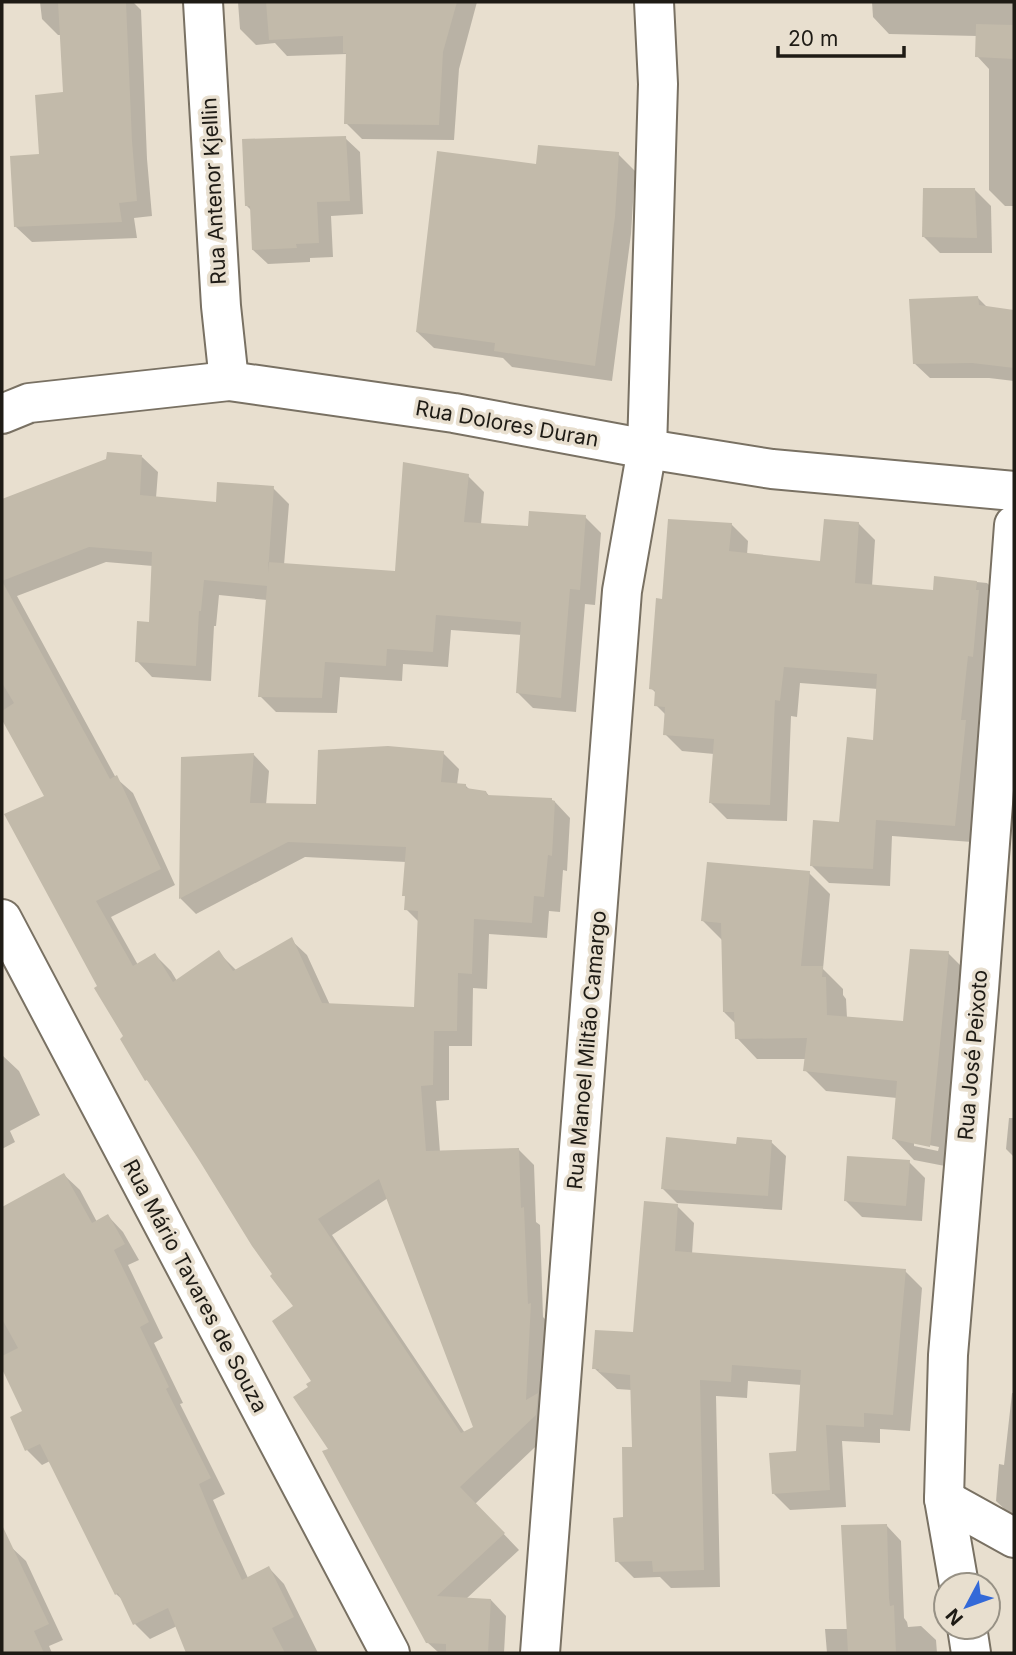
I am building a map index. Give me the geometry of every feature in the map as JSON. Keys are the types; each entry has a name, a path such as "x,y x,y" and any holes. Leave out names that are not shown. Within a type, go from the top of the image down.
{"street":[{"name":"Rua Antenor Kjellin","path":"202,2 221,306 229,381"},
{"name":"Rua Manoel Miltão Camargo","path":"540,1653 622,591 647,449 657,84 654,2"},
{"name":"Rua Dolores Duran","path":"2,414 29,403 229,381 454,413 772,469 1014,491"},
{"name":"Rua José Peixoto","path":"957,1571 944,1500 948,1355 1014,525"},
{"name":"Rua Mário Tavares de Souza","path":"2,919 390,1653"},
{"path":"944,1500 1014,1538"}],"building":[{"path":"58,2 126,2 137,201 119,203 122,222 14,227 10,156 39,154 35,95 63,92"},
{"path":"266,2 457,2 443,52 439,125 344,124 346,53 343,53 343,36 269,40"},
{"path":"976,24 1014,25 1014,59 975,57"},
{"path":"346,136 350,201 317,202 319,243 296,244 297,248 252,250 250,206 245,206 242,139"},
{"path":"538,145 619,152 615,217 595,366 494,351 495,343 416,332 437,151 536,164"},
{"path":"923,188 975,188 977,238 922,237"},
{"path":"978,296 979,305 1014,310 1014,368 972,363 913,364 909,299"},
{"path":"107,452 142,455 140,495 216,502 217,482 274,486 269,562 395,571 403,462 469,474 464,522 528,526 529,511 586,515 580,590 570,589 561,698 516,693 521,622 436,615 433,652 387,649 386,666 325,662 322,698 258,697 267,586 204,580 199,611 196,666 135,662 137,621 149,622 152,552 89,547 2,581 2,499 106,459"},
{"path":"668,519 732,523 729,551 820,561 824,519 859,522 855,583 933,590 934,576 977,581 976,590 979,590 973,657 968,656 961,720 966,720 955,826 876,820 873,869 810,866 813,820 839,822 847,737 873,740 877,674 784,667 780,701 775,700 770,805 709,803 714,739 663,735 665,707 654,706 655,690 649,689 656,598 662,599"},
{"path":"2,581 110,779 117,775 161,869 96,901 133,966 155,953 173,982 219,950 233,971 292,937 322,1003 414,1007 418,911 404,910 405,896 402,896 406,847 288,842 179,899 181,757 254,753 250,803 316,804 318,750 388,746 444,751 441,782 466,784 466,788 486,791 487,795 552,798 555,801 552,856 548,855 544,897 534,896 532,923 474,919 472,974 458,973 457,1031 434,1031 433,1085 421,1086 426,1151 519,1148 528,1304 531,1303 526,1400 538,1393 536,1415 460,1487 505,1533 437,1596 491,1599 488,1653 446,1653 446,1644 426,1643 322,1451 328,1449 293,1397 308,1387 306,1384 311,1381 272,1321 293,1306 270,1276 272,1274 120,1039 123,1036 94,988 97,986 4,814 44,796 2,720 2,711 14,703 2,683","holes":["379,1179 473,1427 461,1433 318,1219"]},
{"path":"707,862 810,871 801,966 823,966 827,1015 903,1021 910,949 949,951 930,1147 892,1139 897,1081 803,1071 807,1038 735,1039 734,1012 723,1012 721,923 701,921"},
{"path":"666,1137 736,1144 737,1137 772,1140 768,1196 661,1189"},
{"path":"847,1156 910,1160 906,1206 844,1201"},
{"path":"64,1173 92,1223 108,1214 125,1244 114,1250 149,1322 140,1327 169,1387 166,1389 211,1478 199,1484 218,1530 242,1580 269,1566 294,1617 272,1628 285,1653 186,1653 168,1608 133,1625 118,1593 115,1595 40,1444 25,1451 10,1417 22,1411 2,1369 2,1356 18,1348 2,1319 2,1207"},
{"path":"644,1201 678,1204 675,1251 906,1269 893,1415 864,1413 864,1427 826,1425 830,1490 772,1494 769,1453 796,1451 801,1370 732,1365 731,1382 700,1380 704,1570 653,1572 652,1561 615,1562 613,1518 623,1517 622,1447 632,1447 630,1375 592,1369 595,1330 633,1332"},
{"path":"887,1524 889,1598 890,1606 894,1605 896,1653 848,1653 841,1525"},
{"path":"2,1525 49,1624 34,1631 44,1653 2,1653"}]}
